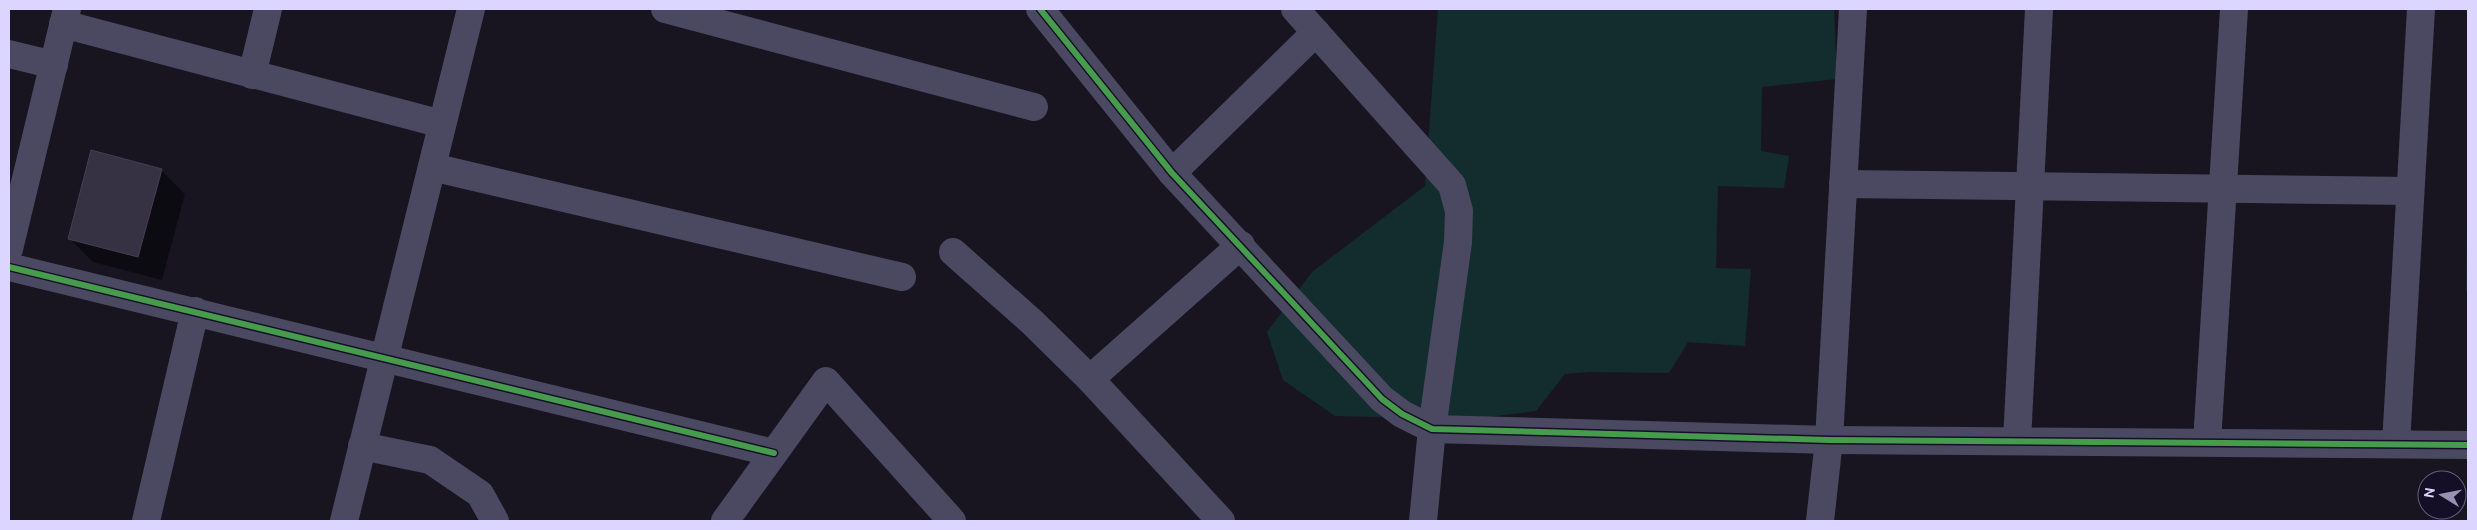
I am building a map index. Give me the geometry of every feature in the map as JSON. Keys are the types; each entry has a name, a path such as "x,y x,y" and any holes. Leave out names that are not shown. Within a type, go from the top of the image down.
{"street":[{"path":"252,74 268,9"},
{"path":"344,521 471,9"},
{"path":"665,9 1034,107"},
{"path":"1040,9 1172,173 1382,398 1402,414 1432,429 1829,440 2468,445"},
{"path":"1295,9 1452,185 1459,211 1458,242 1419,519"},
{"path":"1820,521 1829,440 1852,9"},
{"path":"2017,441 2039,9"},
{"path":"2207,442 2234,9"},
{"path":"2396,444 2421,9"},
{"path":"9,249 65,16 252,74 442,124"},
{"path":"1172,173 1316,32"},
{"path":"9,54 54,65"},
{"path":"432,167 902,277"},
{"path":"1843,184 2410,190"},
{"path":"1090,379 1241,245"},
{"path":"953,252 1032,322 1090,379 1221,521"},
{"path":"9,267 774,452"},
{"path":"146,521 195,312"},
{"path":"725,521 826,381 952,521"},
{"path":"362,446 430,460 480,494 495,521"}],"green space":[{"path":"1438,9 1834,9 1837,79 1762,87 1761,151 1789,156 1784,188 1718,186 1716,268 1751,269 1745,346 1688,342 1669,373 1589,372 1565,374 1536,411 1474,419 1335,416 1283,380 1267,332 1312,272 1425,186"},
{"path":"2468,167 2468,292 2466,290"}],"building":[{"path":"91,150 162,169 138,257 68,239"}],"cycle path":[{"path":"1040,9 1172,173 1382,399 1402,414 1432,429 1829,440 2468,445"},
{"path":"9,267 774,453"}]}
